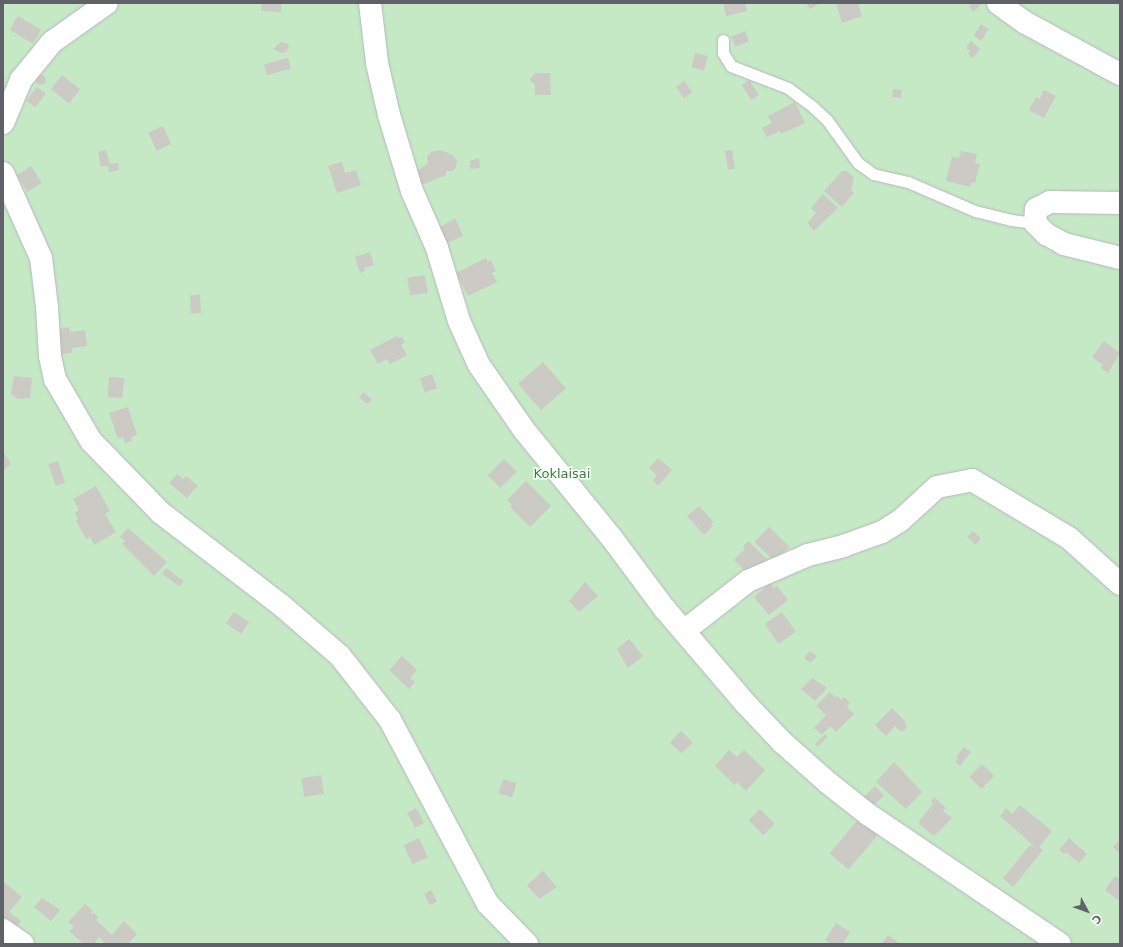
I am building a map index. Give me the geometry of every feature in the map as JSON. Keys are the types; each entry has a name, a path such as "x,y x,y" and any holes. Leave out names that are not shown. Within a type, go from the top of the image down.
{"street":[{"path":"3,123 20,80 52,42 107,3"},
{"path":"370,3 377,63 389,115 412,191 437,248 458,321 479,365 524,430 684,631 750,708 827,782 869,815 1060,944"},
{"path":"998,3 1026,23 1120,74"},
{"path":"3,173 41,258 47,307 50,356 55,379 91,440 161,514 281,605 340,656 390,720 488,904 527,944"},
{"path":"1120,203 1050,202 1036,210 1035,223 1046,234 1064,244 1120,258"},
{"path":"684,631 748,581 808,555 843,546 882,532 901,520 937,487 972,480 1069,538 1120,584"},
{"path":"3,930 24,944"}],"lane":[{"path":"723,40 723,53 732,66 788,88 807,102 827,120 858,163 873,174 908,182 975,211 1011,220 1035,223"}],"green space":[{"name":"Koklaisai","path":"3,3 1120,3 1120,944 3,944"}],"building":[{"path":"262,3 281,3 281,12 261,11"},
{"path":"723,3 745,3 747,11 726,16"},
{"path":"806,3 820,3 810,9"},
{"path":"836,3 858,3 862,16 842,23"},
{"path":"972,3 981,4 974,12 969,7"},
{"path":"18,16 41,30 33,44 10,30"},
{"path":"981,24 989,29 981,41 974,36"},
{"path":"745,31 749,41 735,47 731,37"},
{"path":"971,41 980,49 973,58 968,54 970,51 966,48"},
{"path":"281,42 289,44 287,51 282,53 273,49"},
{"path":"695,53 708,56 704,71 692,68"},
{"path":"288,58 291,69 267,75 264,64"},
{"path":"535,73 550,73 551,95 535,95 535,85 530,80"},
{"path":"39,75 43,75 46,80 43,85 39,85 36,82 36,78"},
{"path":"62,75 80,89 69,103 51,89"},
{"path":"749,80 759,95 752,100 742,85"},
{"path":"684,81 692,92 684,98 676,87"},
{"path":"37,87 46,94 35,107 27,100"},
{"path":"893,89 902,90 901,98 892,97"},
{"path":"1044,90 1056,96 1044,118 1029,110 1036,97 1040,99"},
{"path":"795,102 805,123 781,134 780,131 767,137 762,128 772,123 768,116"},
{"path":"163,126 171,144 157,151 148,133"},
{"path":"106,150 110,164 118,163 119,170 109,172 108,166 101,167 98,152"},
{"path":"439,150 453,155 457,161 456,167 453,171 446,171 446,175 419,186 416,172 428,163 427,157 431,152"},
{"path":"732,150 735,169 728,170 725,151"},
{"path":"961,151 977,154 975,163 980,164 975,183 971,182 970,187 946,181 952,157 959,158"},
{"path":"479,158 480,168 470,169 470,161"},
{"path":"342,162 345,173 356,170 361,185 337,193 328,166"},
{"path":"31,166 42,183 28,192 17,175"},
{"path":"842,171 847,171 854,178 851,190 854,193 842,207 824,191"},
{"path":"823,194 838,208 814,231 808,222 816,213 811,208"},
{"path":"455,218 463,236 443,245 436,230"},
{"path":"370,252 374,265 364,268 365,271 360,273 355,257"},
{"path":"486,258 488,262 491,260 496,271 492,273 497,282 468,296 456,273"},
{"path":"425,275 428,293 410,296 407,278"},
{"path":"200,295 201,313 191,313 190,296"},
{"path":"69,327 70,332 85,330 87,346 72,348 72,353 59,354 56,329"},
{"path":"397,336 399,338 402,337 405,342 401,345 407,355 390,364 387,359 378,364 370,350"},
{"path":"1104,341 1120,353 1108,373 1101,368 1103,365 1092,357"},
{"path":"543,362 566,388 541,410 518,384"},
{"path":"432,374 437,388 425,393 420,378"},
{"path":"14,376 32,378 30,398 18,399 11,394"},
{"path":"109,377 124,378 123,398 108,397"},
{"path":"364,392 372,400 367,404 359,397"},
{"path":"128,407 137,435 131,437 132,441 125,443 123,437 118,439 109,413"},
{"path":"3,452 11,464 4,470 3,469"},
{"path":"658,458 672,470 658,486 653,480 657,475 649,468"},
{"path":"504,459 517,472 500,488 488,475"},
{"path":"58,461 65,483 56,486 48,464"},
{"path":"177,474 183,479 186,476 198,486 187,498 169,483"},
{"path":"526,481 551,506 530,527 510,507 512,505 507,500"},
{"path":"96,486 110,511 105,514 116,532 94,545 90,537 86,539 76,521 78,519 75,513 79,510 73,499"},
{"path":"699,506 713,521 711,524 713,526 704,535 687,516"},
{"path":"769,527 789,546 775,562 754,542"},
{"path":"128,528 167,562 154,576 122,544 125,541 120,537"},
{"path":"973,531 981,539 975,544 967,537"},
{"path":"748,541 768,560 751,577 734,560 745,549 743,547"},
{"path":"166,568 184,581 180,587 162,574"},
{"path":"585,582 598,596 579,612 569,601"},
{"path":"770,583 774,588 777,586 788,600 769,615 754,597"},
{"path":"234,612 249,622 241,634 226,624"},
{"path":"782,612 796,632 779,644 765,624"},
{"path":"629,639 643,656 628,668 617,649"},
{"path":"810,651 817,656 810,663 804,658"},
{"path":"402,656 417,670 410,678 415,682 409,689 389,670"},
{"path":"812,678 827,688 815,701 801,689"},
{"path":"830,692 836,698 838,696 841,700 844,697 850,703 847,707 854,714 836,732 830,726 822,735 814,728 826,715 816,706"},
{"path":"892,708 906,722 904,723 907,727 902,732 895,726 886,736 875,725"},
{"path":"681,731 693,742 682,754 670,743"},
{"path":"825,734 828,737 818,747 815,744"},
{"path":"964,747 971,752 960,766 955,762 958,759 956,757"},
{"path":"729,750 737,757 744,750 765,770 746,791 737,782 735,785 715,766"},
{"path":"894,762 922,792 906,809 876,782"},
{"path":"982,764 994,776 981,789 969,777"},
{"path":"321,775 324,794 304,797 301,778"},
{"path":"503,779 516,783 512,797 499,793"},
{"path":"875,786 884,795 873,807 864,797"},
{"path":"934,797 946,808 943,811 952,818 934,836 919,824 920,820 933,804 931,801"},
{"path":"1020,805 1052,831 1039,847 1043,850 1013,887 1003,878 1030,845 1037,849 1000,816 1006,808 1012,814"},
{"path":"416,808 424,823 415,828 407,813"},
{"path":"760,809 775,824 764,835 749,820"},
{"path":"861,816 880,832 849,870 830,854"},
{"path":"419,838 428,857 412,864 404,845"},
{"path":"1069,838 1087,854 1079,863 1066,852 1064,854 1059,850"},
{"path":"1118,841 1120,843 1120,854 1113,847"},
{"path":"543,871 557,887 539,899 527,885"},
{"path":"1115,876 1120,879 1119,901 1105,890"},
{"path":"3,881 22,897 9,912 21,921 11,933 3,926"},
{"path":"431,890 437,902 430,905 424,894"},
{"path":"42,898 60,910 51,921 34,907"},
{"path":"85,904 93,911 90,914 94,913 98,917 96,920 112,935 124,921 137,934 128,944 106,944 99,937 94,944 84,944 69,931 74,927 68,922"},
{"path":"836,923 850,932 843,943 845,944 831,944 825,940"},
{"path":"888,935 900,944 882,944"}]}
